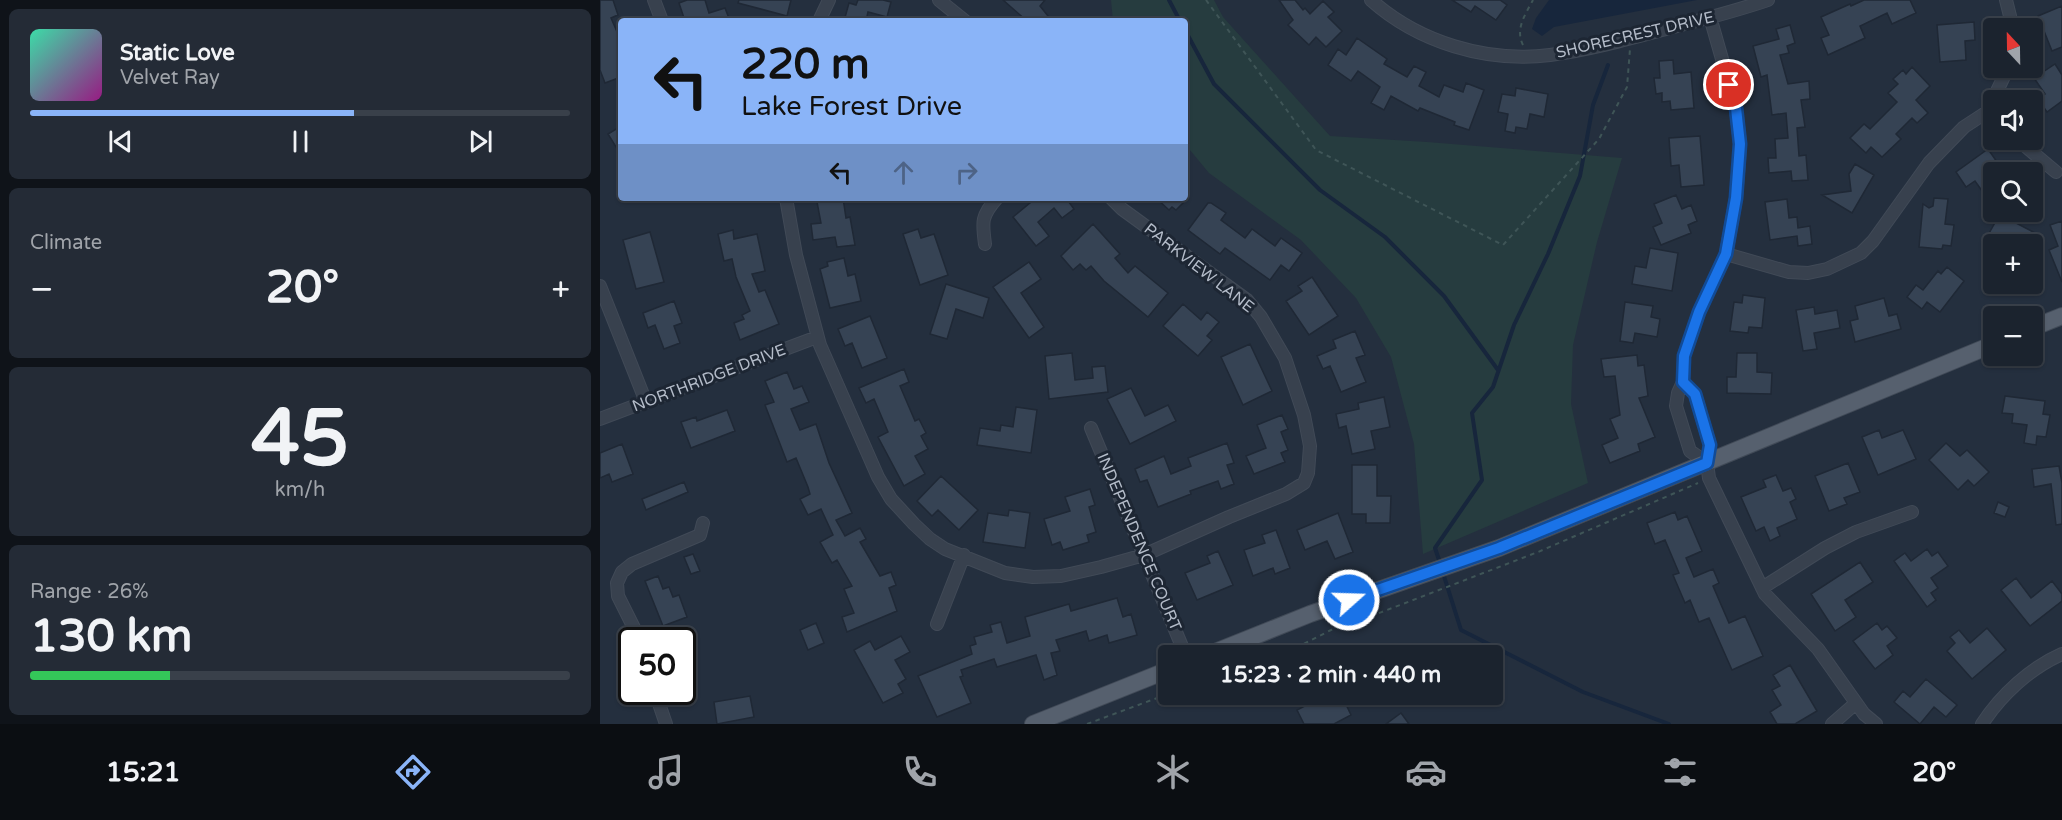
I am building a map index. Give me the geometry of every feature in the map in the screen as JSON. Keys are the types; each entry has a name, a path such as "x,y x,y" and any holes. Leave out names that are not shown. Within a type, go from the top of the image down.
{"main road":[{"path":"2043,324 2062,316"},
{"path":"1232,645 1310,614 1487,553 1708,470 1983,349"},
{"path":"1033,724 1158,674"}],"street":[{"path":"654,0 661,18"},
{"path":"820,18 829,0"},
{"path":"939,0 961,18"},
{"name":"SHORECREST DRIVE","path":"1371,0 1386,14 1409,28 1453,46 1482,53 1528,56 1581,50 1631,39 1768,0"},
{"path":"2006,0 2010,18"},
{"path":"1710,17 1736,108 1740,144 1736,198 1726,254 1699,312 1684,356 1683,382 1676,406 1690,451 1708,470 1765,594 1818,649 1864,714 1876,724"},
{"path":"1726,254 1789,272 1808,273 1845,262 1861,253 1873,241 1929,163 1947,143 1964,127 1983,118"},
{"path":"2030,150 2056,172"},
{"path":"787,201 796,255 818,338 878,477 891,499 914,524 945,549 1005,573 1033,577 1061,576 1144,555"},
{"path":"985,244 982,222 985,213 995,201"},
{"name":"PARKVIEW LANE","path":"1115,201 1122,209 1247,300 1261,317 1285,358 1304,415 1310,446 1308,473 1304,483 1286,494 1144,555"},
{"path":"600,286 646,402"},
{"name":"NORTHRIDGE DRIVE","path":"600,419 818,338"},
{"path":"1683,382 1695,394 1710,445 1708,470"},
{"name":"INDEPENDENCE COURT","path":"1091,428 1181,645"},
{"path":"1762,588 1835,542 1912,512"},
{"path":"634,627 618,596 617,583 622,572 632,564 700,534 703,523"},
{"path":"937,624 964,555"},
{"path":"1982,724 2004,696 2024,678 2062,654"},
{"path":"1832,724 1856,703"},
{"path":"659,705 666,724"}],"path":[{"path":"1206,0 1316,150 1503,245 1599,139 1627,87 1631,39"},
{"path":"1528,56 1519,37 1520,24 1533,0"},
{"path":"1302,645 1331,630 1591,530 1708,470"},
{"path":"1087,724 1158,698"}],"green space":[{"path":"1111,0 1214,0 1223,17 1330,136 1622,158 1597,242 1573,345 1571,404 1588,483 1423,554 1414,444 1391,357 1356,298 1301,240 1209,173 1188,148 1188,18 1113,18"}],"water":[{"path":"1549,0 1697,0 1554,27 1542,36 1532,29 1536,18"}],"building":[{"path":"600,0 613,0 618,15 611,18 618,34 618,78 605,83 600,70"},
{"path":"687,0 705,0 709,13 725,8 729,18 684,18 679,3"},
{"path":"739,0 791,0 787,16 738,3"},
{"path":"858,0 891,2 887,17 868,12 867,18 845,18 849,3 856,5"},
{"path":"1003,0 1045,0 1040,6 1050,18 1024,18"},
{"path":"1279,0 1295,0 1303,10 1305,8 1310,14 1323,1 1334,12 1328,17 1342,31 1326,47 1316,37 1309,45 1288,25 1293,20"},
{"path":"1452,0 1500,0 1507,5 1496,20 1475,6 1471,12"},
{"path":"1864,0 1910,0 1916,13 1892,24 1887,13 1860,26 1865,38 1828,55 1821,38 1829,35 1821,17"},
{"path":"2062,6 2062,47 2052,51 2043,28 2043,18 2038,16"},
{"path":"1974,22 1975,40 1965,41 1966,60 1940,62 1937,25"},
{"path":"1790,25 1795,43 1787,46 1789,53 1780,55 1788,84 1809,81 1810,99 1801,100 1805,127 1797,128 1799,156 1806,155 1808,180 1792,181 1791,171 1769,173 1768,158 1776,158 1775,139 1788,138 1786,113 1772,115 1767,75 1761,77 1753,46 1779,39 1776,29"},
{"path":"1357,38 1387,59 1384,64 1407,77 1414,66 1426,72 1419,86 1439,97 1444,85 1463,92 1466,83 1484,90 1469,130 1420,108 1418,111 1391,96 1384,110 1371,103 1380,87 1358,71 1351,81 1328,65 1338,49 1346,55"},
{"path":"1673,60 1674,74 1691,72 1694,108 1671,110 1670,101 1662,102 1662,93 1656,94 1654,78 1660,78 1659,61"},
{"path":"2055,64 2062,75 2062,101 2047,112 2043,106 2043,95 2045,94 2034,78 2043,78 2043,72"},
{"path":"1912,67 1930,86 1916,100 1928,113 1917,123 1912,118 1896,134 1901,139 1882,157 1871,147 1866,153 1850,138 1864,124 1870,129 1897,102 1888,93 1898,84 1893,79 1903,70 1906,74"},
{"path":"1516,88 1548,94 1544,117 1530,114 1527,129 1516,127 1515,133 1505,131 1508,114 1498,112 1502,94 1515,96"},
{"path":"618,128 618,150 608,134"},
{"path":"1700,136 1704,185 1681,187 1679,165 1671,166 1669,138"},
{"path":"1987,150 1997,162 1983,162 1983,192 1975,181 1966,187 1956,172"},
{"path":"1855,164 1874,175 1852,213 1822,195 1851,191 1849,174"},
{"path":"1676,195 1682,209 1691,205 1697,221 1688,225 1691,233 1661,245 1653,227 1662,223 1654,204"},
{"path":"1934,198 1948,199 1945,224 1954,225 1951,246 1943,245 1942,249 1919,247 1923,204 1929,208 1933,206"},
{"path":"1787,199 1789,218 1797,217 1798,228 1810,226 1812,244 1798,246 1797,236 1770,240 1765,202"},
{"path":"843,201 846,218 850,217 855,245 837,247 835,237 813,240 811,224 821,223 817,202"},
{"path":"1032,201 1068,201 1074,209 1062,218 1054,208 1038,222 1049,236 1036,246 1013,217"},
{"path":"1159,201 1185,201 1176,210 1172,207 1169,210"},
{"path":"1208,203 1226,213 1221,220 1245,238 1252,229 1275,246 1281,238 1302,253 1289,271 1281,265 1270,280 1225,248 1220,254 1188,230"},
{"path":"2062,221 2062,282 2049,250 2058,246 2050,225"},
{"path":"1995,222 2014,222 2037,234 1989,234"},
{"path":"1093,224 1120,254 1115,258 1128,273 1135,266 1168,293 1148,317 1104,281 1091,266 1086,270 1080,264 1073,270 1061,256"},
{"path":"918,229 921,238 934,234 948,275 920,285 903,234"},
{"path":"733,230 734,239 757,234 765,271 752,274 759,292 765,290 779,324 740,340 734,323 744,319 742,315 750,311 736,277 732,259 724,261 718,234"},
{"path":"650,232 664,282 636,289 623,240"},
{"path":"1650,248 1678,253 1672,291 1632,284 1635,266 1646,268"},
{"path":"844,258 848,276 855,274 861,301 830,308 820,269 828,266 827,262"},
{"path":"1029,262 1041,279 1021,293 1044,327 1029,338 993,287"},
{"path":"1947,267 1964,281 1940,312 1927,302 1922,309 1907,297 1916,285 1923,290 1938,271 1941,274"},
{"path":"1312,277 1338,316 1309,335 1286,301 1302,291 1298,286"},
{"path":"946,284 989,298 983,318 956,309 947,339 930,334"},
{"path":"1743,295 1765,298 1762,328 1749,327 1748,333 1730,331 1734,302 1742,303"},
{"path":"1884,298 1889,316 1897,314 1901,329 1855,342 1850,321 1858,319 1855,306"},
{"path":"674,301 682,323 674,326 680,343 664,349 655,325 648,328 643,313"},
{"path":"1625,302 1653,306 1651,317 1660,319 1657,337 1635,333 1633,343 1620,341"},
{"path":"1183,304 1201,320 1207,312 1219,322 1207,336 1212,340 1198,356 1163,326"},
{"path":"1814,307 1815,314 1837,310 1840,328 1814,333 1817,349 1803,351 1796,310"},
{"path":"870,316 887,358 862,368 852,343 845,346 838,329"},
{"path":"1355,331 1365,355 1356,358 1366,382 1341,392 1330,366 1323,369 1317,356 1336,348 1333,340"},
{"path":"1250,344 1272,391 1243,405 1221,357"},
{"path":"1072,353 1075,380 1093,378 1092,367 1105,366 1108,392 1049,399 1045,356"},
{"path":"1737,353 1757,353 1757,372 1772,373 1771,394 1727,393 1727,377 1736,377"},
{"path":"1637,355 1638,366 1644,365 1648,396 1639,398 1655,437 1638,444 1640,451 1610,463 1602,445 1618,438 1610,419 1620,415 1615,376 1604,377 1601,359"},
{"path":"904,369 909,382 900,386 915,421 919,419 926,433 921,436 928,449 915,456 925,474 904,486 878,437 888,432 874,399 866,403 859,388"},
{"path":"787,372 794,389 802,386 809,402 791,409 800,430 816,424 829,463 852,513 836,520 845,536 860,528 866,539 860,542 880,576 891,572 896,585 889,588 897,611 847,632 842,617 854,613 844,589 852,586 837,560 832,563 820,542 833,535 821,509 808,515 800,499 810,494 808,487 796,458 787,462 765,405 774,402 765,381"},
{"path":"1131,388 1145,416 1168,405 1176,421 1130,444 1107,399"},
{"path":"2005,396 2045,401 2043,414 2050,415 2046,437 2037,436 2036,445 2024,443 2027,425 2012,423 2013,414 2002,413"},
{"path":"1384,397 1390,427 1371,431 1375,449 1352,454 1346,426 1339,428 1336,414 1359,409 1358,403"},
{"path":"1016,407 1037,410 1031,453 977,445 980,428 1000,431 1001,425 1013,427"},
{"path":"727,410 735,431 691,448 681,422 696,417 697,421"},
{"path":"1282,415 1288,429 1281,432 1288,450 1281,453 1285,462 1254,474 1246,456 1266,448 1257,425"},
{"path":"1879,430 1882,438 1903,430 1916,459 1878,475 1862,437"},
{"path":"1227,443 1234,463 1227,465 1234,484 1221,489 1218,481 1190,491 1191,494 1158,507 1147,480 1140,482 1135,469 1164,456 1171,474 1191,466 1188,458"},
{"path":"1946,443 1960,456 1967,450 1989,472 1974,486 1968,480 1958,490 1929,460"},
{"path":"622,444 633,474 612,482 609,474 600,478 600,453"},
{"path":"1848,463 1860,492 1844,498 1847,504 1829,511 1815,476"},
{"path":"1352,465 1377,465 1377,496 1391,496 1390,523 1366,523 1366,514 1352,514"},
{"path":"2059,466 2062,483 2062,524 2056,525 2051,484 2034,487 2032,469"},
{"path":"1776,475 1783,491 1791,488 1796,499 1790,502 1797,519 1777,528 1780,536 1770,541 1764,527 1756,531 1741,497 1766,487 1763,480"},
{"path":"941,476 978,510 959,530 938,510 932,516 917,501"},
{"path":"684,482 688,492 646,510 642,499"},
{"path":"1090,489 1095,505 1089,507 1096,532 1087,535 1089,542 1063,550 1060,542 1052,545 1044,519 1070,511 1065,497"},
{"path":"1998,502 2009,507 2005,517 1994,513"},
{"path":"1009,510 1030,513 1025,548 983,542 988,513 1008,516"},
{"path":"1675,512 1678,520 1687,516 1702,551 1686,558 1694,577 1713,569 1719,583 1713,586 1729,623 1745,616 1763,656 1732,670 1709,618 1699,622 1690,600 1685,603 1673,575 1679,573 1665,540 1655,544 1647,523"},
{"path":"1338,513 1353,552 1335,559 1327,541 1305,550 1297,530"},
{"path":"1276,530 1290,568 1275,574 1273,568 1253,576 1244,550 1265,543 1262,535"},
{"path":"1927,549 1932,556 1938,552 1948,566 1931,578 1938,588 1931,593 1936,600 1927,607 1894,561 1905,553 1911,561"},
{"path":"1218,551 1233,585 1197,600 1185,573 1210,563 1207,556"},
{"path":"693,554 700,571 691,574 684,557"},
{"path":"1860,562 1873,582 1845,600 1856,617 1835,631 1811,594"},
{"path":"658,576 663,589 669,587 673,597 679,595 687,617 663,626 645,581"},
{"path":"2016,578 2031,598 2052,581 2062,594 2062,601 2030,626 2001,590"},
{"path":"1117,598 1123,617 1131,614 1137,635 1109,643 1107,635 1089,641 1086,631 1056,640 1060,651 1051,653 1057,675 1044,680 1036,655 997,667 994,659 961,670 963,676 960,677 971,703 937,717 918,676 972,654 970,646 976,644 974,637 992,632 990,625 1001,622 1007,643 1030,636 1025,617 1069,604 1071,611"},
{"path":"816,623 824,643 808,650 800,630"},
{"path":"1877,623 1882,630 1887,626 1897,638 1887,646 1893,655 1875,669 1853,641"},
{"path":"1987,628 2006,650 1972,679 1947,651 1955,643 1950,637 1959,630 1970,643"},
{"path":"901,636 910,652 895,660 906,679 898,684 903,693 883,703 854,650 870,641 875,650"},
{"path":"1790,665 1817,711 1795,724 1777,724 1770,712 1781,705 1772,690 1780,686 1773,675"},
{"path":"1926,679 1957,705 1946,717 1934,707 1920,724 1894,702 1903,691 1910,697"},
{"path":"750,696 754,717 717,724 714,702"},
{"path":"1307,705 1346,705 1351,715 1334,724 1304,724 1297,710"},
{"path":"1401,713 1409,724 1386,724"}],"waterway":[{"path":"1169,0 1178,18"},
{"path":"1188,36 1214,84 1320,190 1385,237 1444,296 1498,370"},
{"path":"1440,563 1435,548 1482,480 1472,413 1493,387 1514,325 1548,254 1580,176 1593,105 1608,65"},
{"path":"1443,573 1461,630 1583,692 1669,724"}],"route":[{"path":"1349,600 1499,548 1707,463 1710,445 1695,394 1683,382 1684,356 1699,312 1726,254 1736,198 1740,144 1736,108 1729,85"}]}
